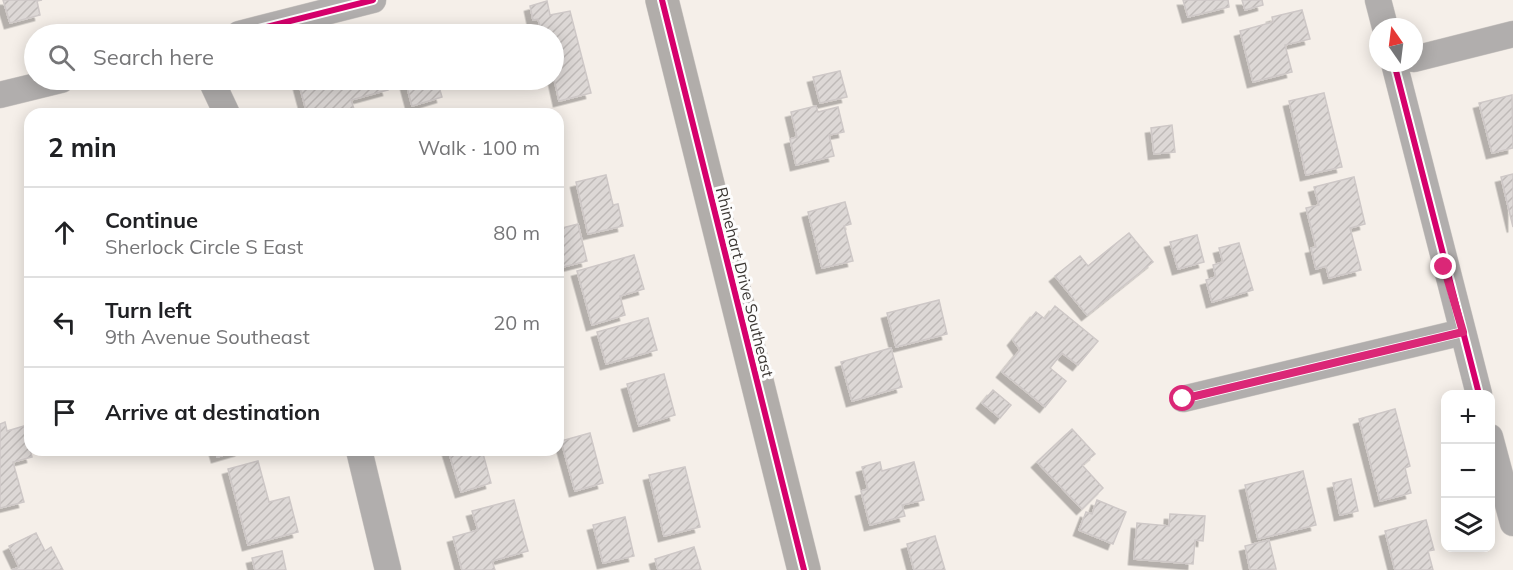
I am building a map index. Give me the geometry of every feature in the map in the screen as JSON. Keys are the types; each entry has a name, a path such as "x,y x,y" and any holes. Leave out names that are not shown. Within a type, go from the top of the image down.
{"street":[{"path":"278,24 373,0"},
{"name":"Rhinehart Drive Southeast","path":"662,0 804,570"},
{"path":"1378,0 1383,18"},
{"path":"1423,57 1513,34"},
{"path":"1397,72 1478,390"},
{"path":"0,95 24,89"},
{"path":"216,90 224,108"},
{"path":"1183,399 1463,332"},
{"path":"1493,444 1513,523"},
{"path":"360,456 388,570"}],"building":[{"path":"3,0 42,0 37,1 40,15 10,23"},
{"path":"1183,0 1228,0 1229,7 1188,17"},
{"path":"1242,0 1262,0 1263,5 1245,10"},
{"path":"547,1 550,15 570,11 591,93 559,101 556,90 564,90 564,24 539,24 538,19 533,20 530,6"},
{"path":"1302,10 1310,39 1285,45 1292,72 1253,82 1240,31 1273,22 1272,17"},
{"path":"840,71 847,97 820,103 813,77"},
{"path":"301,90 388,90 351,100 354,108 305,108"},
{"path":"408,90 440,90 442,97 412,106"},
{"path":"1324,93 1342,167 1306,175 1289,101"},
{"path":"1512,95 1513,148 1492,153 1479,103"},
{"path":"816,106 818,112 838,107 844,132 829,135 834,156 796,165 790,139 797,137 791,112"},
{"path":"1172,125 1175,152 1154,154 1151,128"},
{"path":"1513,174 1513,227 1501,177"},
{"path":"606,175 613,205 618,204 623,226 588,234 576,182"},
{"path":"1354,177 1365,224 1350,228 1361,270 1329,278 1326,266 1316,269 1311,248 1316,247 1306,208 1319,205 1314,187"},
{"path":"845,202 851,224 844,226 853,261 822,268 808,212"},
{"path":"578,224 587,261 564,267 564,228"},
{"path":"1129,233 1153,262 1087,315 1055,276 1080,256 1088,266"},
{"path":"1197,235 1204,262 1178,269 1170,242"},
{"path":"1239,243 1253,290 1212,302 1206,280 1216,277 1213,265 1223,262 1219,248"},
{"path":"634,255 644,289 620,296 625,315 592,325 577,271"},
{"path":"939,300 947,334 896,347 887,313"},
{"path":"1055,306 1098,341 1078,365 1062,353 1050,368 1066,381 1045,407 1002,372 1020,350 1013,340 1036,312 1045,319"},
{"path":"648,318 657,350 606,364 597,332"},
{"path":"891,348 902,387 852,401 841,362"},
{"path":"664,374 675,415 639,426 627,384"},
{"path":"993,390 1011,405 1000,418 982,403"},
{"path":"1395,409 1410,466 1405,468 1411,493 1380,501 1359,419"},
{"path":"5,422 7,431 24,426 24,456 32,457 13,462 24,502 0,508 0,424"},
{"path":"1072,429 1095,454 1082,465 1103,488 1082,509 1037,462"},
{"path":"590,433 603,483 575,491 564,452 564,440"},
{"path":"450,456 484,456 491,483 461,492"},
{"path":"258,461 269,502 289,497 298,532 248,545 228,469"},
{"path":"880,462 882,471 914,462 924,500 902,505 905,516 870,525 861,491 868,489 862,467"},
{"path":"685,467 700,527 664,536 649,475"},
{"path":"1303,471 1316,525 1258,539 1245,485"},
{"path":"1351,479 1358,511 1340,515 1333,483"},
{"path":"514,500 528,551 492,561 495,570 462,570 453,537 478,530 472,511"},
{"path":"1097,500 1126,512 1113,544 1079,530 1086,512 1092,514"},
{"path":"1170,514 1205,516 1203,541 1195,540 1193,564 1134,559 1137,523 1169,526"},
{"path":"625,517 634,556 603,563 593,525"},
{"path":"1426,520 1434,550 1428,551 1433,570 1395,570 1385,531"},
{"path":"36,533 45,551 51,547 63,570 12,570 19,567 9,546"},
{"path":"935,536 945,570 914,570 907,544"},
{"path":"1269,540 1276,569 1250,570 1245,546"},
{"path":"694,547 701,570 658,570 655,559"},
{"path":"282,551 286,570 255,570 252,558"}],"cycle path":[{"path":"278,24 373,0"},
{"path":"662,0 804,570"},
{"path":"1396,72 1478,390"},
{"path":"1183,399 1463,332"}],"route":[{"path":"1183,399 1463,332 1444,267"}]}
